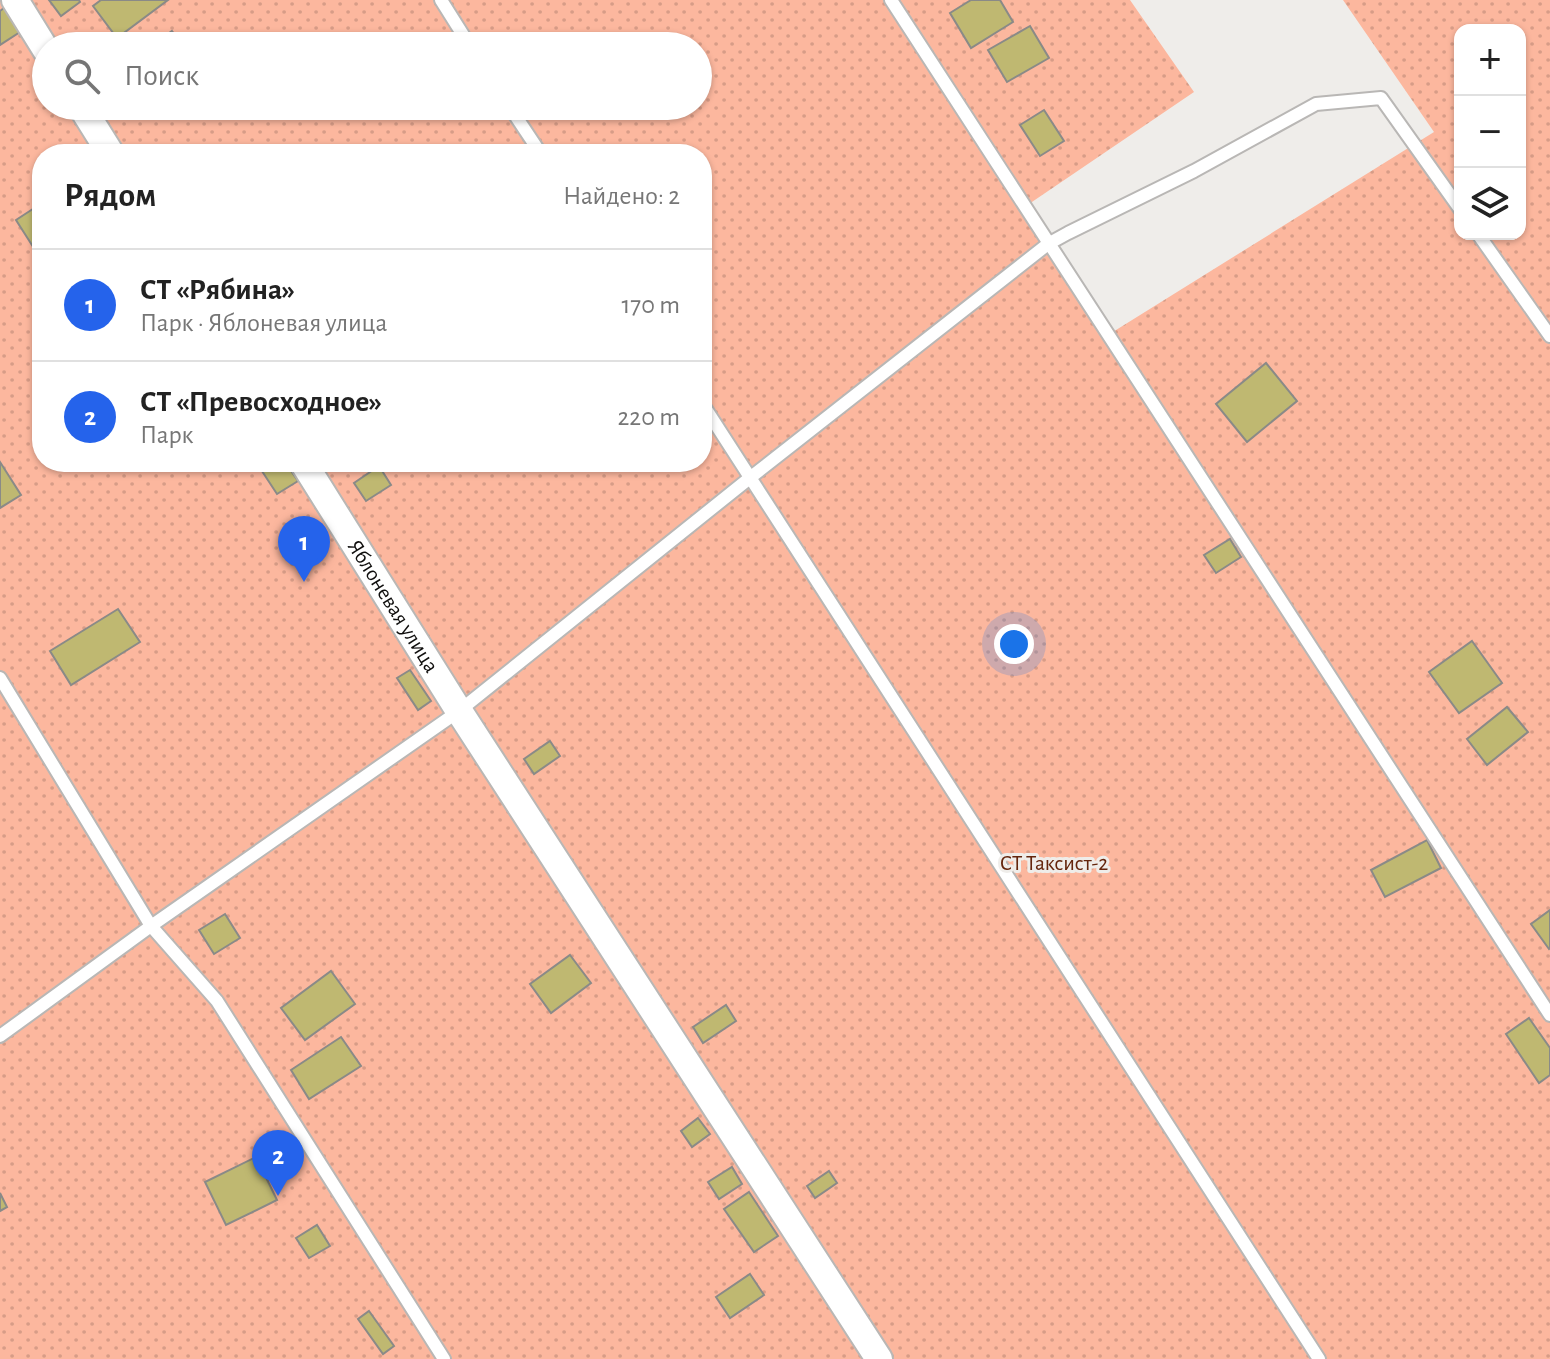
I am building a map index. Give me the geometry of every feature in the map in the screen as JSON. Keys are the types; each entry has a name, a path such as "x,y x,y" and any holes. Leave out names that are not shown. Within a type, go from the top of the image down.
{"street":[{"path":"15,0 35,32"},
{"path":"90,120 105,144"},
{"name":"Яблоневая улица","path":"309,472 459,711 879,1359"}],"lane":[{"path":"441,0 461,32"},
{"path":"891,0 1550,1015"},
{"path":"0,1036 151,926 459,711 1048,244 1194,171 1316,104 1381,98 1454,201"},
{"path":"518,120 534,144"},
{"path":"1482,240 1550,336"},
{"path":"712,418 1319,1359"},
{"path":"0,678 151,926 217,1001 444,1359"}],"green space":[{"name":"СТ Таксист-2","path":"0,0 1130,0 1194,92 1026,206 1108,335 1434,132 1343,0 1550,0 1550,1359 0,1359"}],"building":[{"path":"49,0 79,0 80,2 61,16"},
{"path":"101,0 168,0 125,32 112,32 93,6"},
{"path":"971,0 1000,0 1013,22 971,48 950,13"},
{"path":"4,8 20,32 0,45 0,11"},
{"path":"1030,26 1049,58 1007,82 988,50"},
{"path":"1044,110 1064,141 1040,156 1020,125"},
{"path":"32,210 32,245 16,220"},
{"path":"1266,363 1297,401 1247,442 1216,404"},
{"path":"0,462 21,495 0,508"},
{"path":"263,472 292,472 298,481 277,494"},
{"path":"370,472 383,472 391,485 366,501 354,483"},
{"path":"1230,539 1241,557 1216,573 1204,555"},
{"path":"118,609 140,642 71,685 50,651"},
{"path":"1472,641 1502,683 1459,713 1429,672"},
{"path":"410,670 431,701 418,710 397,678"},
{"path":"1507,707 1528,732 1487,765 1467,739"},
{"path":"550,741 560,756 534,774 524,759"},
{"path":"1427,840 1441,868 1385,897 1371,870"},
{"path":"1550,910 1550,948 1549,949 1531,924"},
{"path":"225,914 240,938 214,954 199,930"},
{"path":"570,955 591,983 551,1013 530,984"},
{"path":"331,971 355,1004 305,1040 281,1008"},
{"path":"726,1005 736,1021 703,1043 693,1027"},
{"path":"1529,1018 1550,1048 1550,1075 1539,1083 1506,1034"},
{"path":"341,1037 361,1066 309,1099 291,1070"},
{"path":"698,1118 710,1134 692,1147 681,1131"},
{"path":"256,1157 277,1200 226,1225 205,1182"},
{"path":"732,1167 742,1184 719,1199 708,1182"},
{"path":"829,1171 837,1183 815,1198 807,1186"},
{"path":"749,1192 778,1236 754,1252 724,1209"},
{"path":"0,1193 7,1207 0,1211"},
{"path":"317,1225 330,1246 309,1258 296,1238"},
{"path":"750,1274 764,1295 730,1318 716,1297"},
{"path":"369,1311 394,1346 383,1354 358,1319"}],"place":[{"name":"СТ «Рябина»","path":"304,582"},
{"name":"СТ «Превосходное»","path":"278,1196"}]}
